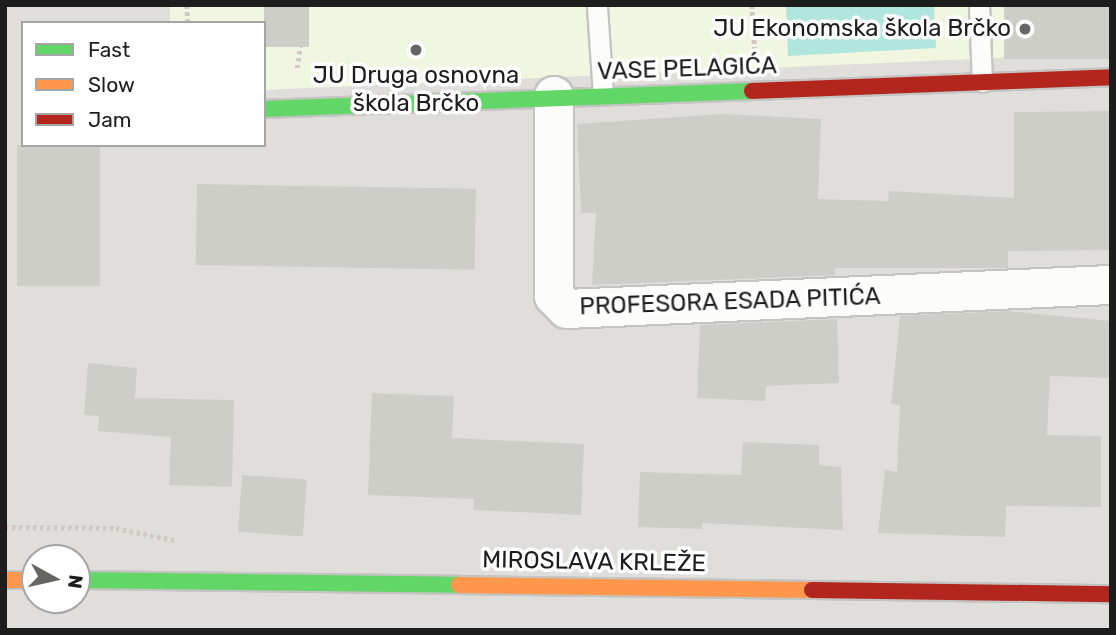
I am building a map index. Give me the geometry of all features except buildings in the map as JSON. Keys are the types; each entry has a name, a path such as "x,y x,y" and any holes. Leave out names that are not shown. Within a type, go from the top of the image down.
{"main road":[{"name":"VASE PELAGIĆA","path":"266,109 603,94 1111,77"},
{"name":"MIROSLAVA KRLEŽE","path":"91,580 1111,594"}],"street":[{"name":"PROFESORA ESADA PITIĆA","path":"554,96 554,296 567,309 1111,285"}],"lane":[{"path":"979,5 982,82"},
{"path":"597,7 603,94"}],"path":[{"path":"752,5 758,89"},
{"path":"288,69 300,68 300,46"}],"shaded area":[{"path":"5,5 1111,5 1111,630 5,630"},
{"path":"170,5 1111,5 1111,53 266,90 266,21 170,21"},
{"path":"786,5 934,5 936,48 788,56"}],"traffic: fast":[{"path":"266,109 752,91"},
{"path":"91,580 459,585"}],"traffic: slow":[{"path":"5,580 21,580"},
{"path":"459,585 812,590"}],"traffic: jam":[{"path":"752,91 1111,77"},
{"path":"812,590 1111,594"}],"place":[{"name":"JU Ekonomska škola Brčko","path":"1025,29"},
{"name":"JU Druga osnovna škola Brčko","path":"416,50"}]}
